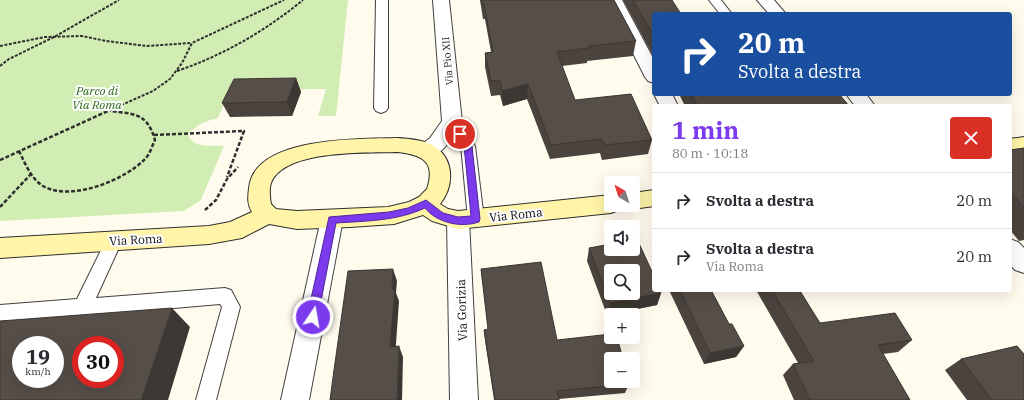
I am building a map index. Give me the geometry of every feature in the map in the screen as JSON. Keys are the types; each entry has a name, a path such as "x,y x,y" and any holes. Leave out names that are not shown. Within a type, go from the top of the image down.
{"main road":[{"path":"1012,146 1024,144"},
{"path":"398,145 412,146 427,151 435,158 439,166 441,177 436,194 426,204 410,211 330,228 267,215 259,206 259,184 265,174 275,164 288,156 302,151 398,145"},
{"path":"640,200 652,198"},
{"name":"Via Roma","path":"426,204 433,212 441,216 467,220 604,205"},
{"name":"Via Roma","path":"0,248 209,235 234,231 267,215"}],"street":[{"name":"Via Pio XII","path":"441,0 452,122"},
{"path":"614,0 652,73"},
{"path":"765,0 776,12"},
{"path":"857,96 864,104"},
{"path":"427,151 437,143 452,122"},
{"name":"Via Gorizia","path":"464,400 467,220"},
{"path":"295,400 330,228"},
{"path":"1012,251 1024,263"}],"lane":[{"path":"381,108 382,0"},
{"path":"715,0 724,12"},
{"name":"Via Pio XII","path":"452,122 468,146 467,220"},
{"path":"82,308 114,241"},
{"path":"0,313 226,296 231,307 206,400"}],"path":[{"path":"0,66 9,58 54,37 119,0"},
{"path":"0,46 54,37 82,36 106,42 147,46 192,43 284,0"},
{"path":"176,71 212,57 250,36 285,15 303,0"},
{"path":"0,160 153,91 170,79 182,63 192,43"},
{"path":"19,151 34,178 44,187 51,190 75,192 102,185 127,172 146,159 155,140 151,124 139,114 110,110"},
{"path":"154,135 244,130 226,179"},
{"path":"0,208 31,174"}],"green space":[{"name":"Parco di Via Roma","path":"0,0 348,0 336,116 318,116 326,89 230,90 218,118 209,120 188,134 190,139 198,144 208,146 224,146 201,200 184,211 0,221"}],"building":[{"path":"481,0 614,0 636,41 588,46 589,48 557,52 575,100 631,94 652,140 605,145 602,139 551,145 528,84 502,91 500,80 491,81 485,53 493,52 484,4 482,4"},
{"path":"633,0 672,0 680,12 652,12 652,33"},
{"path":"296,78 287,102 222,103 234,79"},
{"path":"692,96 841,96 847,104 697,104"},
{"path":"1024,148 1024,207 1012,194 1012,150"},
{"path":"604,245 604,256 640,256 640,246 652,272 652,292 661,293 640,297 640,264 604,264 604,287 589,248"},
{"path":"541,262 557,340 604,335 604,344 619,344 621,352 604,352 604,386 557,391 559,400 495,400 484,330 488,329 481,269"},
{"path":"393,269 392,289 395,289 390,347 399,346 397,400 330,400 348,271"},
{"path":"681,292 712,292 729,324 732,324 744,346 710,353"},
{"path":"773,292 800,292 820,323 895,313 912,340 878,345 910,400 810,400 793,364 814,361"},
{"path":"609,300 625,300 610,303"},
{"path":"172,308 141,400 0,400 0,321"},
{"path":"1017,346 1024,354 1024,400 992,400 961,359"}],"route":[{"path":"313,317 332,219 389,216 410,211 426,204 433,212 441,216 458,220 476,219 468,146 460,134"}]}
